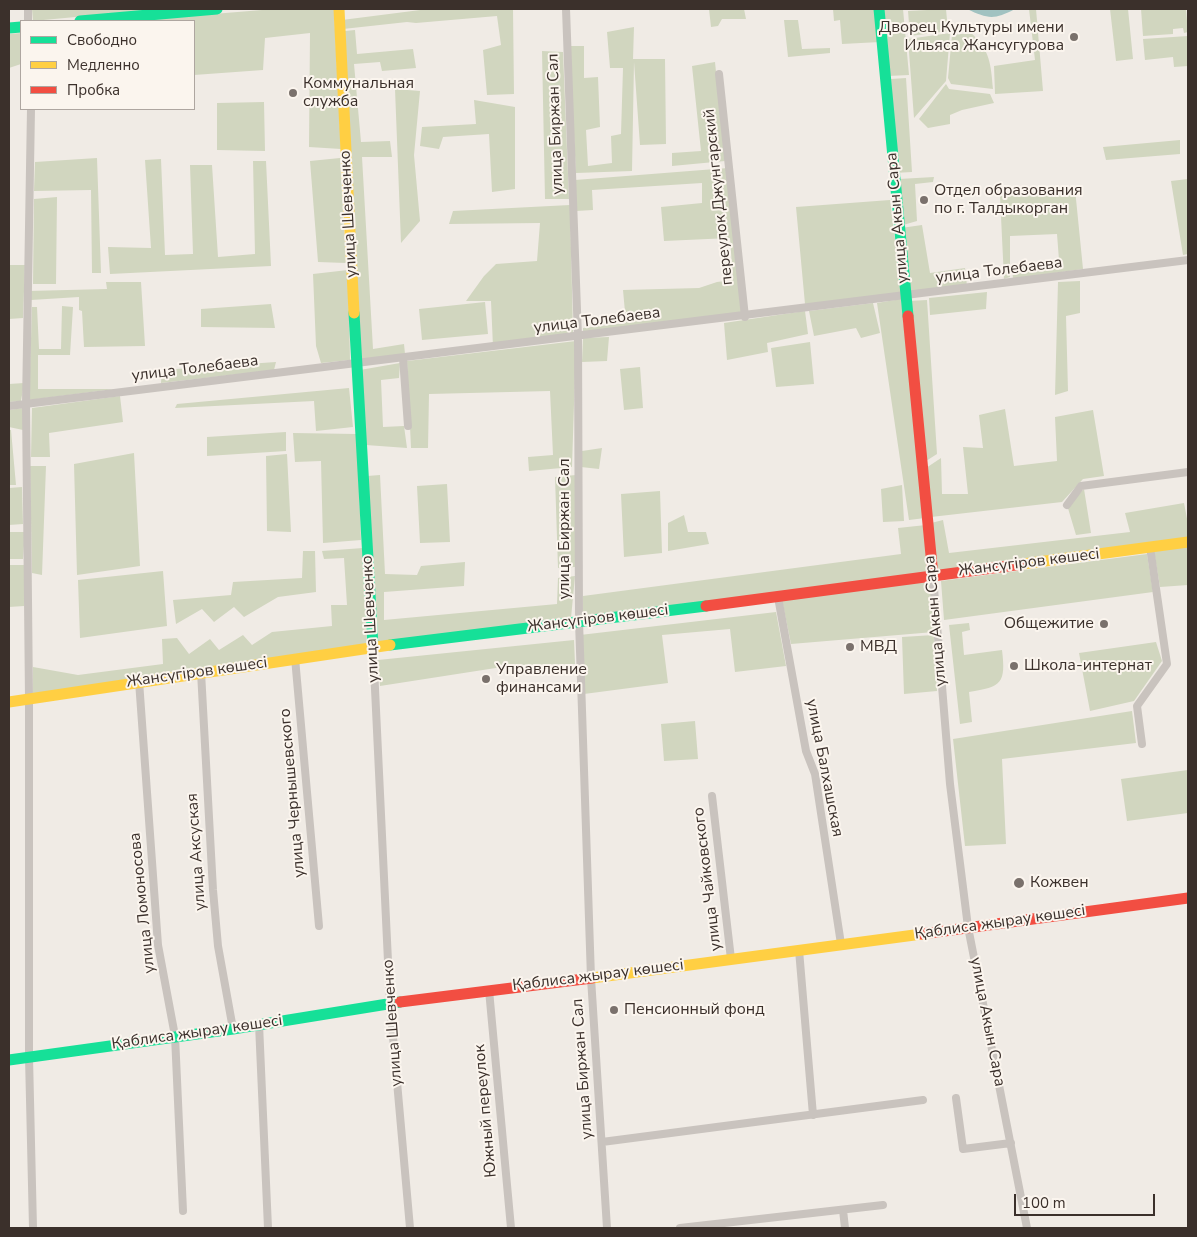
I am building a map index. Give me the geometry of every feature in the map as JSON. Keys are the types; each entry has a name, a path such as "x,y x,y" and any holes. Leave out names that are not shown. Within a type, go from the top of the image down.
{"main road":[{"path":"89,20 167,11 217,9"},
{"name":"улица Шевченко","path":"339,9 356,364 373,647"},
{"name":"улица Акын Сара","path":"880,9 905,297 933,576"},
{"name":"Жансүгіров көшесі","path":"9,702 373,647 778,597 1188,542"},
{"name":"Қаблиса жырау көшесі","path":"9,1060 233,1029 390,1003 1188,898"}],"street":[{"name":"улица Биржан Сал","path":"566,9 578,337 579,621 591,978 607,1228"},
{"name":"переулок Джунгарский","path":"719,74 745,316"},
{"path":"31,110 26,404 30,698 29,1057 33,1228"},
{"name":"улица Толебаева","path":"9,406 905,297 1188,260"},
{"path":"403,358 408,426"},
{"path":"1067,505 1081,486 1188,472"},
{"path":"1142,744 1137,706 1167,664 1150,547"},
{"name":"улица Акын Сара","path":"933,576 950,784 968,927 1027,1228"},
{"name":"улица Балхашская","path":"778,597 806,751 815,774 841,944"},
{"name":"улица Шевченко","path":"373,647 390,1003 410,1228"},
{"name":"улица Чернышевского","path":"295,658 319,926"},
{"name":"улица Аксуская","path":"201,672 212,890 218,946 233,1029"},
{"name":"улица Ломоносова","path":"139,681 158,945 175,1036 184,1211"},
{"name":"улица Чайковского","path":"712,796 732,959"},
{"path":"799,950 813,1115"},
{"name":"Южный переулок","path":"488,990 511,1228"},
{"path":"259,1024 268,1228"},
{"path":"956,1098 963,1149 1010,1143"},
{"path":"602,1142 923,1100"},
{"path":"680,1228 883,1205"},
{"path":"843,1210 845,1228"}],"green space":[{"path":"32,9 160,9 44,20 33,20"},
{"path":"274,9 334,9 341,149 309,147 310,33 265,38 263,70 195,75 195,20 140,20"},
{"path":"428,9 513,9 514,94 487,95 483,50 501,45 497,16 416,23 407,22 343,29 342,20"},
{"path":"709,9 744,9 746,19 722,19 718,26 711,27"},
{"path":"833,9 877,9 880,42 842,44 840,20 834,21"},
{"path":"882,9 903,9 909,75 888,76"},
{"path":"946,9 948,31 910,36 908,11"},
{"path":"1029,9 1036,9 1043,91 995,94 994,66 1035,60"},
{"path":"1110,9 1128,9 1133,59 1116,61"},
{"path":"1141,9 1186,9 1188,32 1184,33 1183,28 1173,29 1173,34 1143,36"},
{"path":"784,20 798,20 802,49 830,48 830,53 788,57"},
{"path":"634,27 633,59 665,59 666,144 640,145 634,62 632,171 576,173 569,46 584,46 584,78 598,77 600,127 586,130 588,166 612,163 611,136 621,134 623,68 610,68 607,32"},
{"path":"355,30 357,54 413,49 416,68 382,71 380,62 354,64 361,142 390,141 392,157 362,157 373,349 404,344 405,354 358,360 345,31"},
{"path":"20,33 20,64 9,68 9,34"},
{"path":"950,33 946,81 914,118 908,39"},
{"path":"971,33 986,51 993,89 951,84 948,78 952,35"},
{"path":"1188,36 1188,66 1174,67 1173,57 1145,60 1143,39"},
{"path":"542,51 563,52 569,199 545,199"},
{"path":"715,62 725,161 672,166 672,153 701,151 692,66"},
{"path":"906,78 912,172 894,173 891,79"},
{"path":"946,84 949,89 990,94 994,103 962,110 950,115 950,124 928,128 919,119"},
{"path":"395,89 420,91 414,155 420,221 401,243"},
{"path":"474,100 515,107 515,189 492,192 489,134 443,137 439,149 420,146 422,127 476,124"},
{"path":"264,102 265,151 217,150 217,103"},
{"path":"1180,140 1180,154 1106,160 1103,147"},
{"path":"97,158 101,273 92,273 91,190 34,191 35,162"},
{"path":"340,158 346,263 318,262 310,161"},
{"path":"161,159 165,255 193,254 190,165 212,165 218,257 255,254 253,161 266,161 271,266 110,274 108,247 151,248 145,160"},
{"path":"728,168 743,314 583,335 583,328 626,323 623,290 699,288 717,282 733,280 730,238 664,241 661,207 702,203 702,183 592,190 593,210 576,211 575,180"},
{"path":"934,177 933,182 915,184 917,221 903,225 899,179"},
{"path":"1188,179 1188,254 1183,255 1171,181"},
{"path":"1075,189 1083,269 1013,279 1012,267 1059,260 1057,234 1010,236 1010,277 1004,279 1000,196"},
{"path":"57,197 56,284 33,284 34,199"},
{"path":"890,200 902,294 805,304 796,207"},
{"path":"570,205 573,334 493,347 491,301 466,301 484,276 496,264 537,261 540,223 449,224 453,211"},
{"path":"922,225 930,273 965,268 967,286 908,294 901,228"},
{"path":"9,265 25,265 23,318 9,319"},
{"path":"348,270 350,360 321,363 316,346 313,274"},
{"path":"1080,281 1080,313 1066,316 1068,391 1055,395 1058,282"},
{"path":"106,282 141,282 145,346 84,347 82,311 79,310 79,297 31,300 28,291 107,289"},
{"path":"987,292 986,309 930,315 929,298"},
{"path":"901,299 925,518 909,520 877,303"},
{"path":"927,300 937,454 926,461 909,301"},
{"path":"485,302 488,334 422,340 419,309"},
{"path":"873,303 880,333 861,338 856,328 814,336 809,311"},
{"path":"271,304 275,328 201,327 201,309"},
{"path":"62,306 73,307 70,355 38,355 38,389 115,389 29,400 32,307 37,307 39,349 61,349"},
{"path":"805,311 808,334 767,343 768,352 727,360 724,323"},
{"path":"609,337 607,361 582,362 583,338"},
{"path":"576,341 572,467 529,471 528,457 553,455 550,391 429,394 428,448 411,448 407,361"},
{"path":"810,342 814,384 776,387 771,348"},
{"path":"276,362 274,370 161,383 162,370"},
{"path":"400,363 399,378 381,380 383,427 404,426 407,448 366,445 360,370"},
{"path":"640,367 643,408 624,410 620,369"},
{"path":"24,383 21,401 9,402 9,384"},
{"path":"349,388 353,427 316,431 314,401 175,408 177,404"},
{"path":"120,396 123,422 49,433 50,457 31,457 32,408"},
{"path":"23,408 23,430 9,427 9,410"},
{"path":"1005,409 1014,466 1057,461 1055,417 1093,410 1104,476 1083,479 1062,502 931,517 926,468 941,458 942,494 968,494 963,447 983,448 979,415"},
{"path":"9,430 11,430 16,485 9,485"},
{"path":"286,432 286,451 207,456 207,437"},
{"path":"293,433 357,434 361,540 323,543 321,461 295,462"},
{"path":"602,448 599,469 581,467 582,451"},
{"path":"134,453 140,566 77,575 74,464"},
{"path":"287,454 291,532 267,531 266,456"},
{"path":"30,466 46,466 42,575 32,573"},
{"path":"380,475 385,574 417,575 421,566 465,562 464,586 384,592 384,620 557,604 558,578 575,576 571,618 376,642 367,476"},
{"path":"576,475 575,567 558,568 555,477"},
{"path":"447,484 450,542 420,543 417,486"},
{"path":"902,485 904,521 883,522 881,489"},
{"path":"22,487 23,524 9,525 9,488"},
{"path":"1084,489 1091,533 1076,535 1067,505"},
{"path":"660,491 662,553 624,557 621,494"},
{"path":"1184,503 1188,524 1188,538 936,571 931,523 943,520 949,553 1130,532 1125,513"},
{"path":"684,515 688,532 706,532 709,544 668,551 668,523"},
{"path":"926,525 930,573 583,618 583,596 901,554 898,528"},
{"path":"9,532 25,532 23,559 9,559"},
{"path":"1188,546 1188,585 1160,587 1154,551"},
{"path":"363,548 367,644 33,694 33,667 78,675 163,664 162,639 177,638 189,654 210,639 219,650 243,635 252,645 272,632 332,626 331,605 347,605 344,558 324,559 322,551"},
{"path":"303,551 315,551 316,592 278,597 244,617 234,607 214,622 202,609 176,624 173,600 231,595 233,582 302,578"},
{"path":"1147,554 1153,592 944,620 941,581"},
{"path":"9,565 25,565 24,606 9,607"},
{"path":"163,571 167,626 80,638 78,580"},
{"path":"930,580 934,632 791,644 782,600"},
{"path":"776,612 786,666 735,672 730,629 662,635 668,683 584,694 580,635"},
{"path":"969,623 970,630 962,632 964,655 1002,650 1003,670 999,682 995,685 969,692 972,722 960,724 949,625"},
{"path":"934,635 937,691 904,694 902,637"},
{"path":"574,640 575,664 515,665 380,686 378,660"},
{"path":"1156,642 1162,661 1134,701 1090,711 1079,653"},
{"path":"1132,711 1136,743 1002,759 1006,844 965,846 953,739"},
{"path":"695,721 698,759 664,761 661,724"},
{"path":"1188,770 1188,813 1127,821 1121,779"}],"water":[{"path":"967,9 1015,9 1002,15 991,17 980,15"}],"traffic: fast":[{"path":"91,20 217,9"},
{"path":"879,9 908,316"},
{"path":"9,28 20,27"},
{"path":"354,313 373,647"},
{"path":"390,645 706,606"},
{"path":"9,1060 233,1029 400,1002"}],"traffic: slow":[{"path":"339,9 354,313"},
{"path":"1023,564 1188,542"},
{"path":"9,702 390,645"},
{"path":"592,978 922,934"}],"traffic: jam":[{"path":"908,316 933,576"},
{"path":"706,606 1023,564"},
{"path":"922,934 1188,898"},
{"path":"400,1002 592,978"}],"place":[{"name":"Дворец Культуры имени Ильяса Жансугурова","path":"1074,37"},
{"name":"Коммунальная служба","path":"293,93"},
{"name":"Отдел образования по г. Талдыкорган","path":"924,200"},
{"name":"Общежитие","path":"1104,624"},
{"name":"МВД","path":"850,647"},
{"name":"Школа-интернат","path":"1014,666"},
{"name":"Управление финансами","path":"486,679"},
{"name":"Кожвен","path":"1019,883"},
{"name":"Пенсионный фонд","path":"614,1010"}]}
